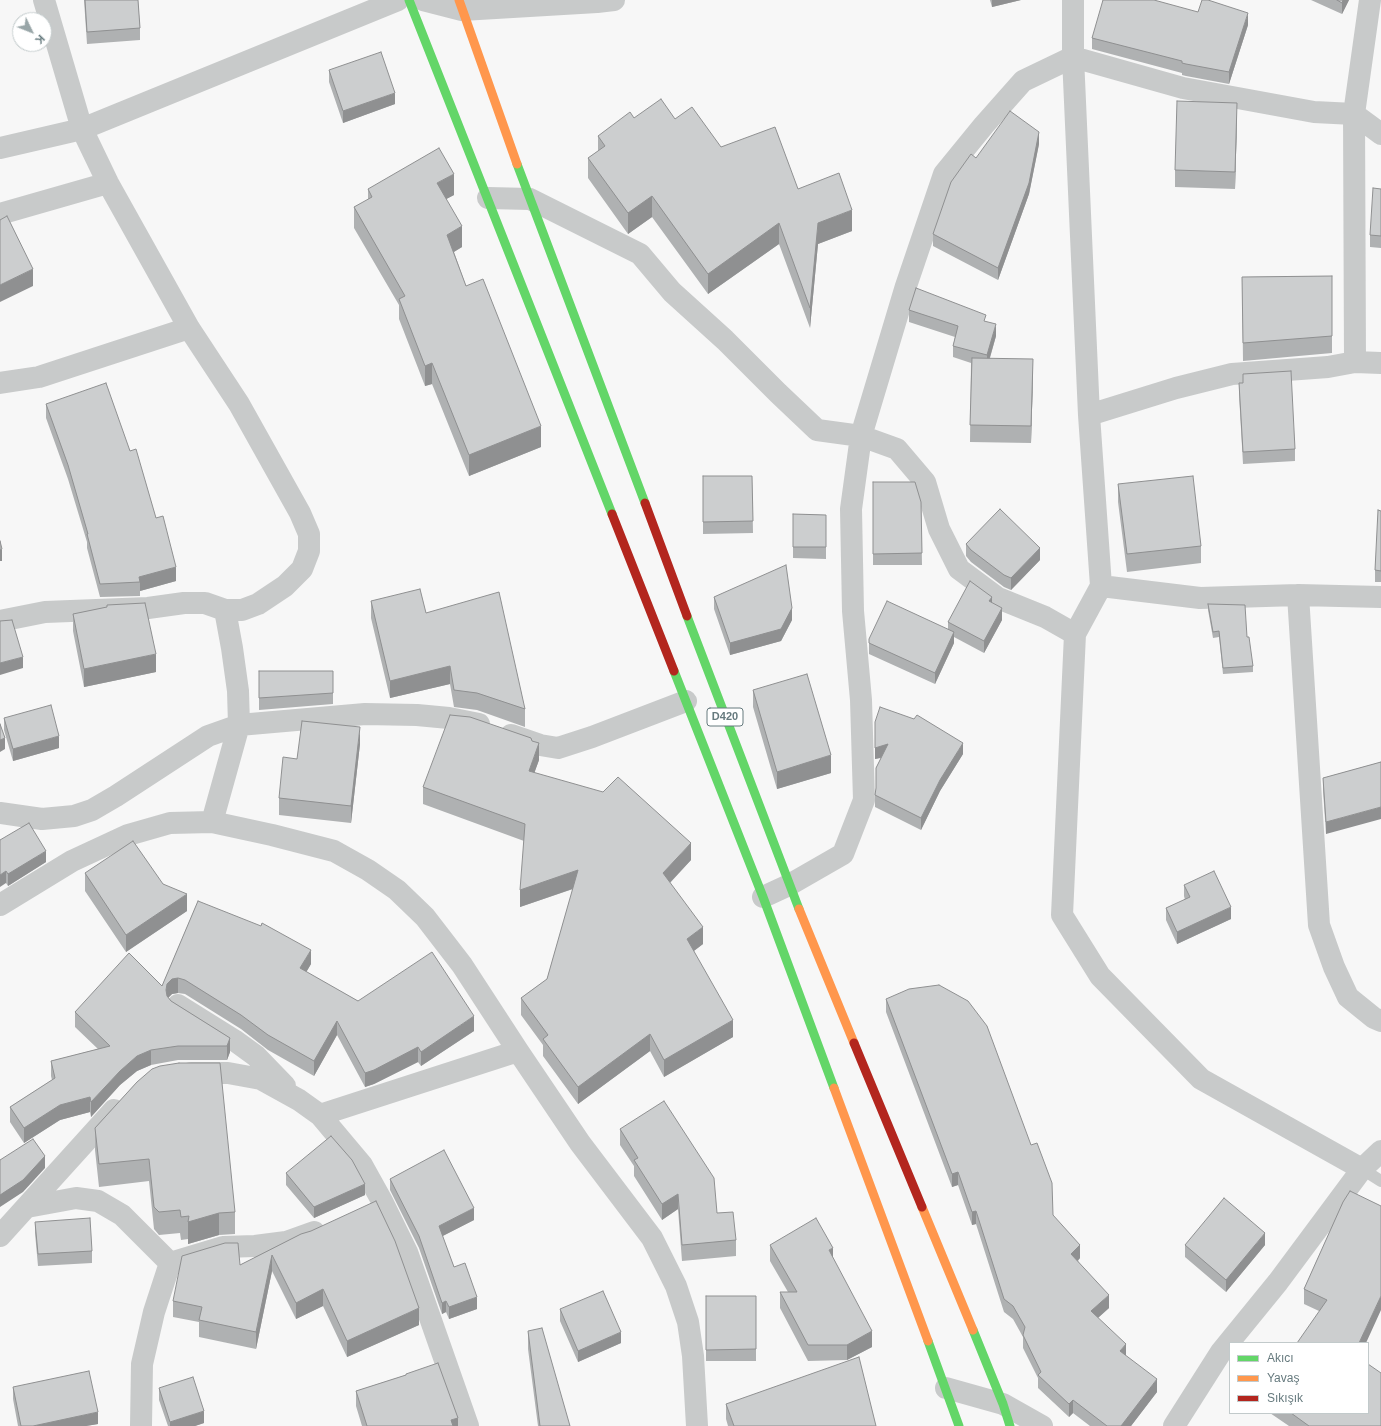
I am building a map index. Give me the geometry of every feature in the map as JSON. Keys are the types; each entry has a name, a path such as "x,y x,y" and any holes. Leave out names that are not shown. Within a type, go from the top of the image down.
{"highway":[{"name":"D420","path":"409,0 763,897 959,1426"},
{"name":"D420","path":"461,5 530,199 789,885 1003,1404 1010,1426"}],"street":[{"path":"0,621 45,612 148,608 184,603 205,602 225,610 242,610 258,604 285,586 302,569 309,551 308,534 300,513 239,404 189,328 108,183 82,130 44,0"},
{"path":"0,148 82,130 398,0"},
{"path":"423,0 461,5 597,2 614,0"},
{"path":"1073,0 1073,58 1089,415 1101,586 1075,634 1062,915 1100,976 1201,1079 1362,1169"},
{"path":"1356,362 1354,114 1370,0"},
{"path":"763,897 789,885 843,854 864,800 861,700 853,611 851,509 861,436 906,286 944,174 984,125 1023,81 1073,58 1183,88 1314,112 1354,114 1381,134"},
{"path":"0,214 108,183"},
{"path":"488,198 530,199 640,254 672,292 725,340 817,430 861,436 897,449 925,482 939,529 960,569 998,598 1045,617 1075,634"},
{"path":"0,383 39,377 189,328"},
{"path":"1089,415 1176,388 1232,374 1328,367 1356,362 1381,363"},
{"path":"1101,586 1200,598 1298,594 1381,597"},
{"path":"1298,594 1320,925 1334,967 1348,997 1374,1018 1381,1021"},
{"path":"212,822 239,725 238,691 225,610"},
{"path":"0,813 42,819 74,816 92,810 208,736 239,725 365,714 418,715 473,722 540,745 558,748 592,738 686,700"},
{"path":"0,905 72,861 128,835 170,823 212,822 272,835 334,851 368,870 396,890 426,917 462,965 580,1143 652,1238 676,1286 688,1322 693,1356 697,1426"},
{"path":"178,1005 234,1040 256,1056 300,1100 320,1115 362,1165 382,1201 406,1252 468,1426"},
{"path":"320,1115 518,1051"},
{"path":"171,1074 228,1073 261,1079 300,1100"},
{"path":"0,1236 128,1095"},
{"path":"1230,1342 1278,1282 1362,1169 1381,1151"},
{"path":"27,1207 76,1198 98,1201 122,1215 170,1263"},
{"path":"362,1210 382,1201"},
{"path":"170,1263 223,1247 255,1246 286,1242 306,1236 334,1223"},
{"path":"141,1426 142,1364 154,1312 170,1263"},
{"path":"1174,1426 1229,1343"},
{"path":"946,1388 1003,1404 1042,1426"}],"lane":[{"path":"1362,1169 1381,1181"}],"building":[{"path":"85,0 138,0 140,28 87,32"},
{"path":"1103,0 1154,0 1198,12 1202,0 1208,0 1248,13 1229,72 1186,64 1182,63 1182,61 1092,38"},
{"path":"381,52 395,93 343,111 329,70"},
{"path":"661,99 675,119 692,107 721,147 775,127 798,189 839,173 852,210 818,223 810,308 779,223 708,274 652,196 628,213 588,158 605,146 598,136 630,112 634,118"},
{"path":"1177,101 1237,103 1235,172 1175,170"},
{"path":"1010,111 1039,132 1029,183 998,268 933,234 951,182 971,154 976,158"},
{"path":"439,148 454,174 437,183 462,226 447,235 466,286 483,279 541,426 469,455 432,363 425,366 399,299 405,296 354,207 372,197 368,189"},
{"path":"1373,188 1381,189 1381,236 1370,235"},
{"path":"7,216 33,269 0,285 0,220"},
{"path":"1332,276 1332,336 1243,343 1242,277"},
{"path":"916,288 986,315 984,321 996,324 987,355 953,346 958,326 909,310"},
{"path":"972,358 1033,359 1031,426 970,425"},
{"path":"1291,371 1295,449 1243,452 1239,383 1243,383 1243,374"},
{"path":"106,383 130,451 136,449 156,518 163,516 176,567 139,577 140,582 100,584 88,534 68,465 46,404"},
{"path":"703,476 752,476 753,521 703,522"},
{"path":"1193,476 1201,546 1127,554 1118,484"},
{"path":"873,482 915,482 921,502 922,553 873,554"},
{"path":"1000,509 1040,548 1011,578 1004,575 971,550 966,544"},
{"path":"1378,510 1381,511 1381,571 1375,570"},
{"path":"793,514 826,515 826,547 793,547"},
{"path":"786,565 792,608 781,629 730,643 714,597"},
{"path":"970,581 992,597 989,601 1002,608 984,641 948,622"},
{"path":"420,589 426,613 499,592 525,709 477,693 454,690 450,666 390,681 371,601"},
{"path":"887,601 954,632 935,673 869,643 869,639"},
{"path":"145,603 156,654 84,669 73,614 107,607 107,605"},
{"path":"1208,604 1245,605 1247,637 1249,637 1253,666 1223,668 1219,631 1213,632"},
{"path":"12,620 23,657 0,663 0,621"},
{"path":"259,671 333,671 333,693 259,698"},
{"path":"807,674 831,755 777,772 753,690"},
{"path":"51,705 59,736 13,749 4,718"},
{"path":"880,707 914,719 917,715 963,743 940,780 921,818 875,795 876,768 888,744 875,748 875,722"},
{"path":"450,715 470,717 531,738 532,741 539,743 529,771 603,792 618,777 691,843 663,873 703,927 687,939 733,1020 664,1060 650,1034 578,1087 543,1039 548,1035 521,998 547,979 578,870 520,890 525,824 423,787"},
{"path":"302,721 360,727 351,806 279,798 283,757 297,759"},
{"path":"0,724 5,738 0,740"},
{"path":"1381,762 1381,807 1326,822 1323,778"},
{"path":"29,823 46,851 8,874 6,871 0,875 0,840"},
{"path":"133,841 163,884 187,894 126,935 85,873"},
{"path":"1214,871 1231,907 1177,932 1166,908 1190,897 1184,885"},
{"path":"198,901 261,926 262,923 311,950 300,968 358,1001 432,952 474,1016 421,1052 418,1047 374,1070 365,1073 337,1021 314,1061 268,1035 241,1015 185,980 178,978 172,979 167,984 166,990 167,996 171,1001 230,1038 227,1046 178,1046 151,1050 137,1056 120,1071 91,1102 90,1097 60,1105 24,1128 10,1107 55,1078 51,1061 110,1046 75,1012 129,953 162,986"},
{"path":"939,985 968,1001 987,1026 1031,1145 1037,1143 1052,1183 1053,1215 1080,1245 1071,1254 1109,1295 1091,1311 1126,1344 1120,1351 1157,1379 1121,1426 1107,1426 1073,1400 1069,1404 1038,1375 1041,1372 1023,1335 1025,1327 1013,1306 1004,1299 976,1211 972,1212 958,1172 952,1174 886,999 909,989"},
{"path":"179,1063 220,1063 235,1212 219,1213 188,1222 189,1216 181,1217 180,1210 159,1212 154,1207 149,1159 99,1164 95,1128 137,1082 152,1069"},
{"path":"664,1101 714,1178 717,1213 733,1212 736,1240 682,1245 678,1194 662,1204 634,1160 638,1158 620,1129"},
{"path":"331,1136 352,1160 365,1184 314,1207 286,1173"},
{"path":"33,1139 45,1156 23,1180 0,1195 0,1160"},
{"path":"444,1150 474,1208 439,1226 454,1267 465,1263 477,1297 449,1307 446,1301 442,1303 419,1236 390,1179"},
{"path":"1350,1191 1381,1206 1381,1296 1359,1342 1298,1342 1327,1300 1304,1289 1343,1202"},
{"path":"1224,1198 1265,1233 1226,1280 1185,1245"},
{"path":"376,1201 395,1241 419,1308 347,1341 323,1289 296,1303 272,1255 256,1332 199,1320 202,1307 173,1301 182,1256 225,1243 238,1243 240,1265 301,1234 311,1231"},
{"path":"90,1218 92,1251 38,1254 35,1222"},
{"path":"816,1218 833,1248 829,1250 872,1331 847,1345 808,1345 780,1292 797,1292 770,1245"},
{"path":"603,1291 621,1332 578,1351 560,1309"},
{"path":"706,1296 756,1296 756,1349 706,1350"},
{"path":"542,1328 570,1426 540,1426 528,1331"},
{"path":"859,1357 876,1426 734,1426 726,1404"},
{"path":"438,1363 458,1418 451,1420 453,1426 367,1426 356,1391"},
{"path":"1369,1365 1381,1373 1381,1426 1309,1426 1292,1414 1369,1414"},
{"path":"89,1371 98,1412 33,1426 21,1426 13,1387"},
{"path":"193,1377 204,1411 170,1422 159,1388"}],"traffic: fast":[{"path":"409,0 612,514"},
{"path":"517,164 645,503"},
{"path":"687,616 799,909"},
{"path":"674,671 763,897 834,1088"},
{"path":"973,1330 1003,1404 1010,1426"},
{"path":"928,1341 959,1426"}],"traffic: slow":[{"path":"459,0 517,164"},
{"path":"799,909 854,1043"},
{"path":"834,1088 928,1341"},
{"path":"922,1207 973,1330"}],"traffic: jam":[{"path":"645,503 687,616"},
{"path":"612,514 674,671"},
{"path":"854,1043 922,1207"}]}
